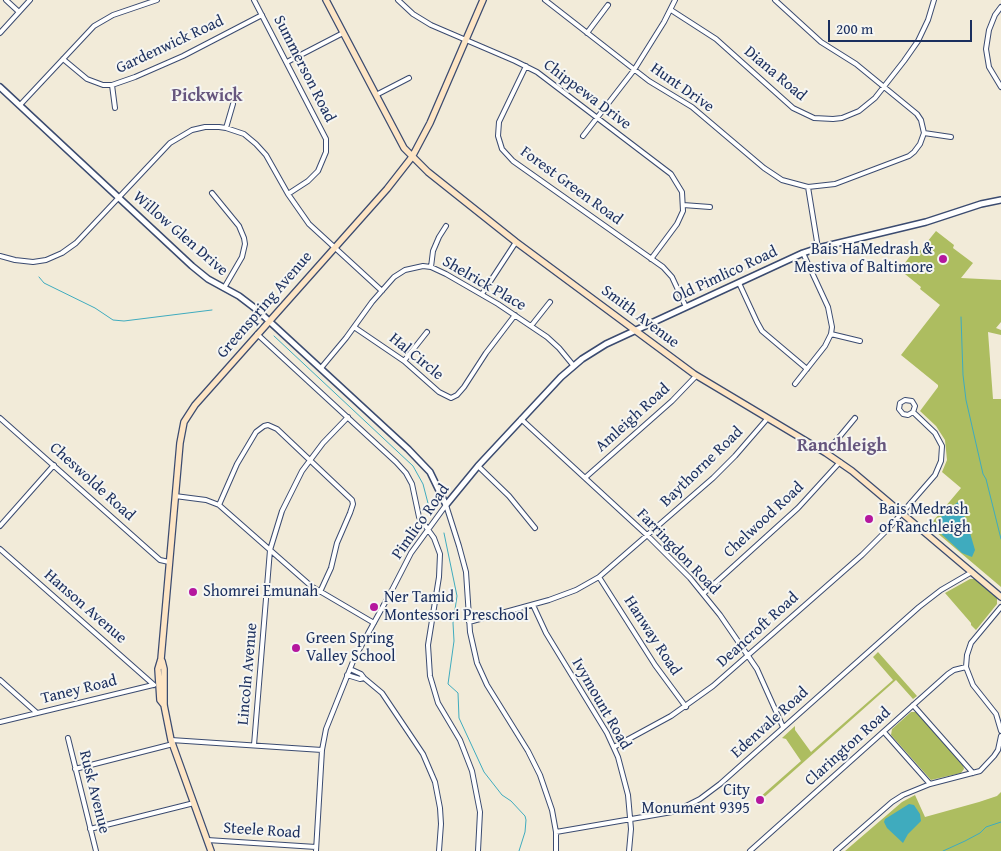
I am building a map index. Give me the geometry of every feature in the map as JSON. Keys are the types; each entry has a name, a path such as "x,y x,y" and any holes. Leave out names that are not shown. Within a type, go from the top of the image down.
{"main road":[{"name":"Smith Avenue","path":"326,0 398,138 412,157 428,172 516,242 696,376 840,462 903,512 1001,597"},
{"name":"Greenspring Avenue","path":"211,851 172,742 159,684 164,670 161,659 182,431 188,414 194,405 386,189 412,157 430,124 483,0"}],"street":[{"path":"6,0 19,12"},
{"path":"0,33 30,0"},
{"path":"20,105 86,34 103,20 157,0"},
{"name":"Summerson Road","path":"254,0 323,132 327,146 324,159 318,170 308,181 288,194"},
{"name":"Chippewa Drive","path":"398,0 421,20 526,66 549,80 671,174 680,186 683,205"},
{"name":"Hunt Drive","path":"545,0 634,70 692,108 769,172 782,180 808,187"},
{"path":"583,136 634,70 671,10 675,0"},
{"path":"775,0 821,42 856,64 918,114 924,133 920,144 909,156 847,181 808,187 818,248"},
{"name":"Diana Road","path":"671,10 705,31 792,108 814,118 832,119 851,115 867,105 884,86 918,40 928,20 934,0"},
{"path":"587,33 608,5"},
{"path":"1001,7 995,15 989,30 986,49 989,67 1001,88"},
{"name":"Gardenwick Road","path":"62,60 87,79 103,85 112,85 183,56 262,15"},
{"path":"287,62 343,34"},
{"name":"Forest Green Road","path":"526,66 499,122 498,136 502,149 513,161 662,267 672,277 686,307"},
{"path":"376,95 408,78"},
{"path":"112,85 115,108"},
{"name":"Willow Glen Drive","path":"0,87 196,269 250,304 321,368 424,465 434,480 446,505"},
{"path":"226,128 233,104"},
{"path":"0,256 33,262 57,256 76,242 165,147 192,130 206,127 226,128 244,134 262,150 300,214 334,248 382,290"},
{"path":"924,133 951,137"},
{"path":"212,193 239,226 245,244 242,257 224,288"},
{"name":"Old Pimlico Road","path":"636,331 803,253 919,224 1001,200"},
{"path":"651,259 678,224 683,205 710,207"},
{"path":"431,267 438,237 446,226"},
{"path":"482,294 516,242"},
{"path":"795,384 825,346 831,334 830,314 803,253"},
{"name":"Shelrick Place","path":"321,368 394,277 405,270 416,267 431,267 482,294 554,342 573,365"},
{"path":"738,283 762,331 807,369"},
{"path":"532,326 550,302"},
{"name":"Hal Circle","path":"354,327 404,361 439,392 451,398 457,395 464,387 486,353 515,315"},
{"name":"Pimlico Road","path":"316,849 322,750 326,729 347,675 411,553 446,505 478,466 573,365 606,344 636,331"},
{"path":"404,361 427,332"},
{"path":"257,334 406,472 412,484 419,517 437,543 440,560 428,645 430,676 438,703 460,740 472,770 480,812 478,851"},
{"path":"831,334 860,341"},
{"name":"Amleigh Road","path":"586,477 672,401 696,376"},
{"path":"905,400 912,401 915,406 913,412 908,415 903,414 899,410 900,403 905,400"},
{"name":"Deancroft Road","path":"614,747 686,707 713,686 862,555 903,512 939,468 942,454 940,440 935,432 913,412"},
{"name":"Lincoln Avenue","path":"254,745 270,550 282,511 295,483 310,460 348,417"},
{"name":"Cheswolde Road","path":"0,418 160,560 169,562"},
{"path":"826,453 855,418"},
{"name":"Farringdon Road","path":"521,419 648,536 679,566 703,594 762,677 783,727"},
{"name":"Baythorne Road","path":"469,622 533,605 576,590 600,577 725,467 767,419"},
{"path":"219,506 237,464 256,432 268,425 277,429 352,500 352,508 337,543 331,568 320,592"},
{"name":"Chelwood Road","path":"703,594 798,508 840,462"},
{"path":"0,526 54,465"},
{"path":"478,466 509,496 535,528"},
{"path":"175,496 206,500 219,506 320,592 374,623"},
{"path":"446,505 466,572 469,622 474,653 487,685 528,751 540,775 549,798 556,832 556,851"},
{"name":"Hanson Avenue","path":"0,549 159,684"},
{"name":"Edenvale Road","path":"556,832 672,812 692,804 720,784 919,607 941,590 972,572"},
{"name":"Hanway Road","path":"600,577 656,666 686,707"},
{"name":"Ivymount Road","path":"533,605 553,646 614,747 624,774 628,794 630,819 629,851"},
{"path":"1001,607 971,643 966,667 973,685 996,714 1001,731"},
{"name":"Clarington Road","path":"750,851 948,674 954,670 966,667"},
{"path":"350,669 361,674 388,701 419,747 429,766 435,782 440,808 439,851"},
{"path":"347,675 360,679 364,678"},
{"path":"0,680 37,713"},
{"name":"Taney Road","path":"0,722 159,684"},
{"path":"913,705 973,774"},
{"path":"884,732 930,784"},
{"path":"836,851 892,802 930,784 980,771 990,762 998,750 1001,736"},
{"name":"Rusk Avenue","path":"68,738 96,851"},
{"path":"75,769 172,742 322,750"},
{"path":"90,829 194,803"},
{"name":"Steele Road","path":"207,840 316,849"}],"green space":[{"path":"936,231 954,245 953,248 973,263 961,278 1001,280 1001,322 996,328 1001,330 1001,335 988,332 993,399 1001,399 1001,587 929,526 961,488 942,472 947,460 945,440 936,426 920,411 938,385 901,355 940,305 900,270 915,249 919,252"},
{"path":"970,579 975,579 997,598 997,604 976,630 945,593"},
{"path":"878,652 917,696 913,699 896,680 761,800 759,798 801,761 786,739 782,738 795,726 795,730 811,752 893,680 873,657"},
{"path":"911,712 916,712 963,765 964,769 961,773 931,780 891,735 892,729"},
{"path":"1001,792 1001,851 845,851 902,802 915,795 925,817 979,802 997,796"}],"water":[{"path":"958,502 960,503 975,550 972,557 962,553 936,529 938,521 946,511"},
{"path":"909,804 914,805 920,814 921,821 908,834 903,843 887,828 884,822 885,819"}],"waterway":[{"path":"39,277 44,283 95,308 113,320 124,321 212,310"},
{"path":"961,317 966,400 983,474 986,479 1001,539"},
{"path":"274,336 413,466 423,484 430,511"},
{"path":"444,533 457,596 453,623 454,641 448,684 458,693 459,718 484,772 502,795 511,801 525,816 525,832 519,851"},
{"path":"943,851 980,833 986,827 1001,822"}],"place":[{"name":"Bais HaMedrash & Mestiva of Baltimore","path":"943,259"},
{"name":"Bais Medrash of Ranchleigh","path":"869,519"},
{"name":"Shomrei Emunah","path":"193,592"},
{"name":"Ner Tamid Montessori Preschool","path":"374,607"},
{"name":"Green Spring Valley School","path":"296,648"},
{"name":"City Monument 9395","path":"760,800"}],"district":[{"name":"Pickwick","path":"207,96"},
{"name":"Ranchleigh","path":"842,446"}]}
